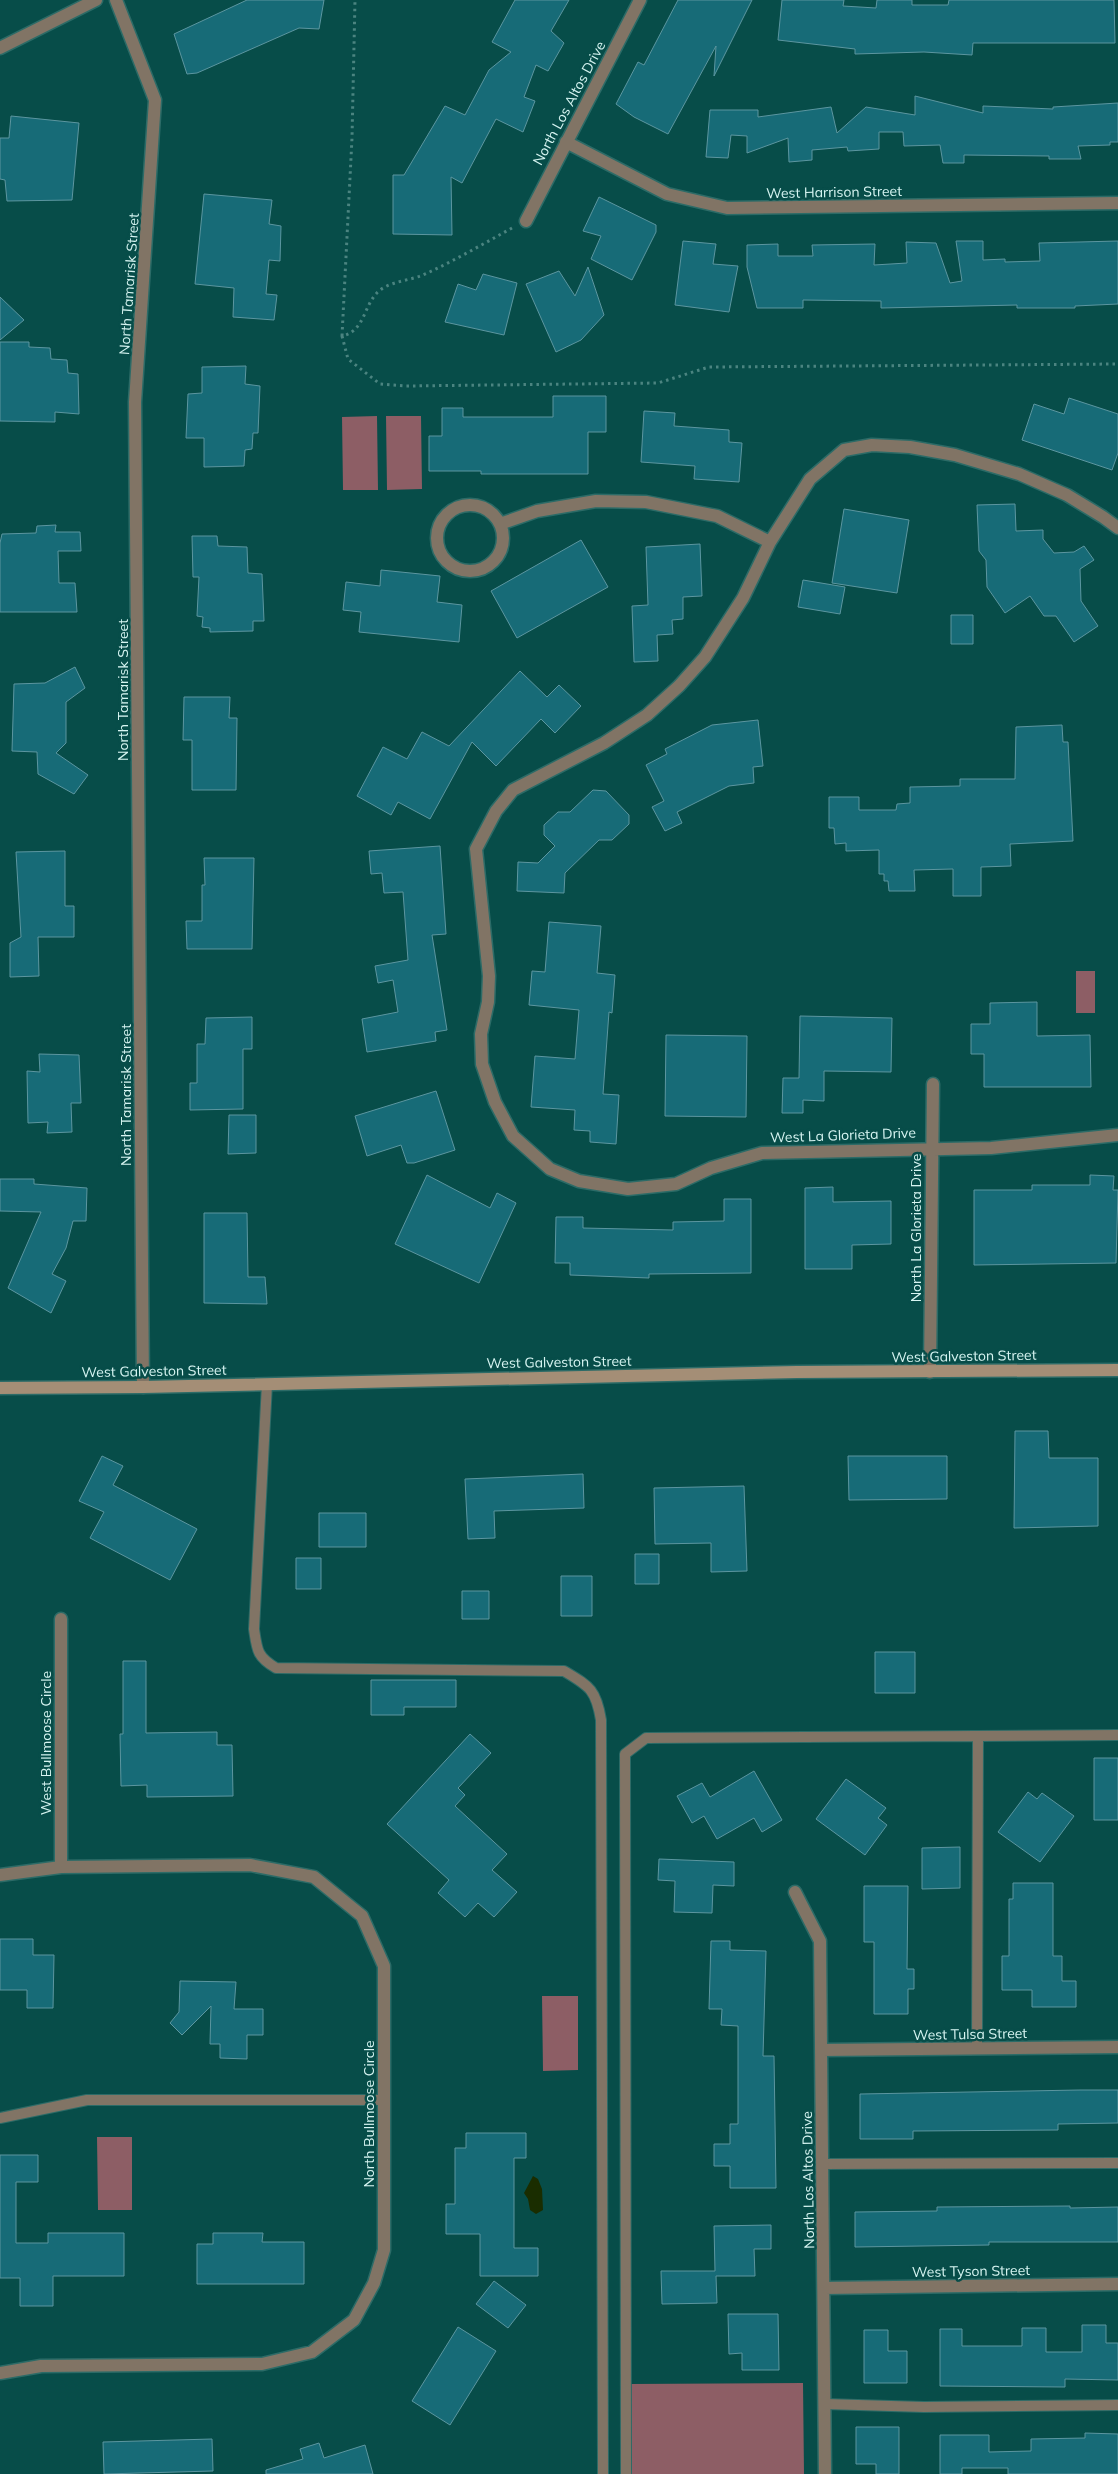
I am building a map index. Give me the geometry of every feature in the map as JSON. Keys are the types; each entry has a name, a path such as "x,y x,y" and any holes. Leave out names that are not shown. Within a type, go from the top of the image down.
{"street":[{"path":"0,48 96,0"},
{"name":"North Tamarisk Street","path":"116,0 155,100 135,402 143,1387"},
{"name":"North Los Altos Drive","path":"526,220 640,0"},
{"name":"West Harrison Street","path":"566,142 668,194 727,208 1118,203"},
{"name":"West La Glorieta Drive","path":"1118,528 1103,516 1067,496 1018,474 955,455 910,447 872,445 844,450 810,479 770,542 743,598 704,657 679,686 647,715 604,744 513,790 496,811 476,849 489,976 488,1002 481,1034 482,1064 495,1102 512,1136 550,1169 579,1181 628,1189 676,1184 711,1168 762,1153 991,1148 1118,1136"},
{"path":"500,524 537,511 596,501 646,502 717,516 770,542"},
{"path":"479,506 489,510 500,524 504,539 501,550 495,560 486,567 476,571 464,571 446,560 440,551 437,541 442,521 458,507 479,506"},
{"name":"North La Glorieta Drive","path":"930,1372 933,1084"},
{"name":"West Galveston Street","path":"0,1388 143,1387 797,1372 1118,1370"},
{"name":"West Bullmoose Circle","path":"61,1619 61,1867"},
{"name":"North Bullmoose Circle","path":"0,1875 61,1867 250,1865 314,1877 362,1916 384,1966 384,2250 374,2283 354,2320 312,2352 262,2364 41,2366 0,2373"},
{"name":"North Los Altos Drive","path":"795,1892 820,1941 825,2474"},
{"name":"West Tulsa Street","path":"822,2050 1118,2047"},
{"name":"West Tyson Street","path":"824,2288 1118,2284"}],"lane":[{"path":"267,1384 254,1629 256,1646 262,1660 276,1668 564,1671 592,1689 598,1702 601,1720 603,2474"},
{"path":"626,2474 625,1754 646,1738 1118,1735"},
{"path":"977,2048 978,1737"},
{"path":"0,2118 87,2100 384,2100"},
{"path":"823,2164 1118,2162"},
{"path":"825,2404 924,2407 1118,2405"}],"path":[{"path":"355,0 352,138 342,336 348,359 380,384 406,386 658,383 709,368 1118,364"},
{"path":"342,336 352,334 371,300 382,288 422,275 526,220"}],"shaded area":[{"path":"377,416 378,490 343,490 342,417"},
{"path":"386,416 421,416 422,489 387,490"},
{"path":"1076,971 1095,971 1095,1013 1076,1013"},
{"path":"542,1996 578,1996 578,2070 543,2071"},
{"path":"97,2137 132,2137 132,2210 98,2210"},
{"path":"533,2176 538,2179 542,2189 543,2210 536,2214 530,2210 528,2199 524,2193"},
{"path":"803,2383 804,2474 630,2474 630,2384"}],"building":[{"path":"247,0 324,0 319,29 299,28 197,73 187,74 174,34"},
{"path":"515,0 569,0 551,31 564,43 548,71 536,65 524,97 535,101 523,132 496,119 462,183 451,177 452,235 393,234 393,175 404,175 445,106 465,115 489,70 511,52 492,42"},
{"path":"678,0 752,0 714,76 716,46 668,134 634,117 616,104 638,62 644,65"},
{"path":"782,0 844,0 843,6 876,8 877,0 912,0 912,5 948,5 949,0 1114,0 1115,43 973,43 972,55 924,52 855,54 855,49 778,40"},
{"path":"915,96 983,113 983,106 1053,109 1053,107 1118,103 1118,142 1110,142 1110,145 1078,146 1081,159 1049,159 1049,156 964,155 964,163 943,163 940,145 904,146 903,132 879,132 879,149 848,151 847,147 812,150 812,160 789,162 788,138 747,153 747,136 731,135 728,158 706,157 710,110 758,110 758,117 831,107 837,133 866,107 915,115"},
{"path":"11,116 79,123 72,200 7,201 5,180 0,179 0,138 9,138"},
{"path":"204,194 272,200 269,224 281,226 280,261 269,260 266,294 277,295 274,320 233,317 234,288 195,284"},
{"path":"599,197 656,225 656,232 632,280 591,259 601,236 583,231"},
{"path":"683,241 716,244 713,264 738,266 729,312 675,305"},
{"path":"956,241 983,241 983,260 1005,259 1005,262 1040,261 1039,243 1118,241 1118,304 1075,306 1075,308 1017,308 1017,305 881,308 881,301 803,300 803,308 757,308 747,267 747,245 778,244 778,256 813,256 812,245 875,244 874,265 907,263 906,242 936,243 950,283 962,281"},
{"path":"588,267 604,315 581,340 556,352 526,284 559,271 575,296"},
{"path":"483,274 517,283 504,335 445,322 458,284 476,290"},
{"path":"0,297 24,320 0,340"},
{"path":"0,342 29,342 29,347 50,348 51,359 67,360 68,373 78,374 79,414 55,412 55,422 0,421"},
{"path":"246,366 245,384 260,386 258,433 253,433 252,449 245,450 244,466 204,467 204,438 186,438 188,394 202,393 202,367"},
{"path":"553,396 606,396 606,432 588,432 588,474 481,474 481,471 429,471 429,436 442,436 442,408 463,408 463,417 553,417"},
{"path":"1069,398 1118,414 1118,453 1112,470 1022,440 1034,404 1064,414"},
{"path":"644,411 675,413 674,426 729,430 729,442 742,443 739,482 694,479 695,466 641,462"},
{"path":"1015,504 1016,531 1043,530 1043,539 1054,553 1074,552 1084,546 1094,560 1080,569 1081,601 1098,626 1074,642 1056,616 1044,616 1030,596 1005,613 987,587 986,560 979,551 977,505"},
{"path":"844,509 909,520 897,593 832,583"},
{"path":"56,525 55,532 80,532 81,551 58,551 59,583 75,583 77,612 0,612 0,543 2,534 36,533 37,526"},
{"path":"192,536 217,536 218,546 247,547 248,573 262,574 264,621 253,621 253,631 210,632 210,628 202,627 203,617 197,616 199,577 193,577"},
{"path":"581,540 608,587 517,638 491,591"},
{"path":"700,544 702,596 683,597 683,619 672,620 673,634 657,635 658,661 634,662 632,606 648,605 646,547"},
{"path":"381,570 440,576 437,602 462,605 459,642 359,632 361,612 343,610 346,582 380,586"},
{"path":"803,580 845,587 840,614 798,607"},
{"path":"951,615 973,615 973,644 951,644"},
{"path":"75,667 85,688 66,702 66,743 56,753 88,775 74,794 38,774 37,752 12,751 14,684 45,683"},
{"path":"520,671 547,697 559,685 581,706 555,733 541,719 496,766 472,742 430,819 398,802 391,815 357,796 383,747 407,759 422,732 449,746"},
{"path":"184,697 230,697 229,718 237,718 236,790 192,790 192,740 183,740"},
{"path":"758,720 763,766 753,767 754,783 729,786 677,812 682,823 665,831 652,807 664,801 646,765 667,754 665,749 712,725"},
{"path":"1062,725 1063,742 1068,742 1073,841 1010,844 1011,866 981,867 981,896 953,896 953,869 914,870 915,891 889,891 888,881 884,881 884,874 879,874 879,850 846,851 846,843 835,844 834,828 829,828 829,797 859,797 859,810 896,810 897,804 910,803 910,787 960,786 960,779 1015,779 1016,727"},
{"path":"593,790 606,791 629,815 629,824 612,840 599,840 565,873 564,893 517,891 518,862 538,863 555,846 544,835 544,825 558,812 570,812"},
{"path":"440,846 446,934 432,935 447,1030 435,1032 436,1041 367,1052 362,1019 398,1012 393,980 378,983 375,966 408,960 403,892 384,893 382,873 371,874 369,851"},
{"path":"65,851 65,906 74,906 74,937 38,937 39,976 10,977 10,943 21,937 16,852"},
{"path":"204,858 254,858 252,949 187,949 186,921 202,921 202,885 205,885"},
{"path":"549,922 601,926 597,973 615,975 612,1013 609,1012 603,1094 619,1095 616,1144 590,1142 590,1131 574,1130 575,1110 531,1107 535,1056 575,1059 579,1010 529,1005 532,971 545,972"},
{"path":"1037,1002 1037,1036 1090,1035 1091,1087 984,1087 984,1054 971,1054 971,1024 990,1024 990,1003"},
{"path":"800,1016 892,1018 891,1072 824,1071 824,1101 803,1100 803,1113 782,1113 783,1078 799,1078"},
{"path":"252,1017 252,1049 243,1049 243,1109 190,1110 190,1083 197,1083 197,1044 205,1044 206,1018"},
{"path":"666,1035 747,1036 746,1117 665,1116"},
{"path":"39,1054 79,1055 81,1103 71,1103 72,1132 47,1133 48,1122 28,1123 27,1071 40,1072"},
{"path":"436,1091 455,1150 414,1163 407,1163 401,1145 367,1156 355,1116"},
{"path":"229,1115 256,1115 256,1153 228,1154"},
{"path":"427,1175 490,1208 497,1193 516,1203 479,1283 395,1244"},
{"path":"1090,1175 1114,1176 1113,1190 1118,1190 1116,1263 974,1265 974,1190 1032,1190 1032,1185 1090,1185"},
{"path":"0,1179 34,1179 34,1184 87,1188 86,1221 73,1221 66,1248 52,1274 66,1281 51,1313 8,1288 41,1212 0,1211"},
{"path":"833,1187 833,1202 891,1201 891,1244 852,1245 852,1269 805,1269 805,1188"},
{"path":"724,1199 751,1199 751,1273 649,1274 649,1278 570,1275 570,1263 555,1263 556,1217 583,1217 583,1228 673,1230 673,1222 724,1221"},
{"path":"204,1213 247,1213 248,1277 265,1277 267,1304 204,1303"},
{"path":"1015,1431 1048,1431 1049,1458 1098,1458 1098,1526 1014,1528"},
{"path":"102,1456 123,1466 113,1485 197,1529 170,1580 90,1538 104,1512 79,1501"},
{"path":"848,1456 947,1456 947,1499 849,1500"},
{"path":"583,1474 584,1508 494,1511 495,1538 468,1539 465,1479"},
{"path":"744,1486 747,1571 711,1572 711,1543 655,1544 654,1488"},
{"path":"319,1513 366,1513 366,1547 319,1547"},
{"path":"635,1554 659,1554 659,1584 635,1584"},
{"path":"296,1558 321,1558 321,1589 296,1589"},
{"path":"561,1576 592,1576 592,1616 561,1616"},
{"path":"462,1591 489,1591 489,1619 462,1619"},
{"path":"875,1652 915,1652 915,1693 875,1693"},
{"path":"123,1661 146,1661 146,1733 217,1732 217,1745 232,1745 233,1796 147,1797 147,1785 121,1786 120,1734 123,1734"},
{"path":"371,1680 456,1680 456,1707 404,1707 404,1715 371,1715"},
{"path":"470,1734 491,1753 458,1788 465,1795 455,1806 507,1854 492,1870 517,1892 494,1917 478,1903 465,1917 438,1893 449,1880 387,1824"},
{"path":"1094,1758 1118,1758 1118,1820 1094,1820"},
{"path":"754,1771 782,1820 762,1832 754,1818 717,1839 704,1816 692,1823 677,1796 702,1783 710,1797"},
{"path":"846,1779 886,1808 878,1818 887,1825 865,1855 816,1819"},
{"path":"1028,1792 1037,1799 1042,1793 1074,1816 1040,1862 998,1832"},
{"path":"960,1847 960,1888 922,1889 922,1848"},
{"path":"659,1859 734,1862 734,1886 713,1885 712,1913 674,1912 675,1881 658,1880"},
{"path":"1013,1883 1053,1883 1053,1956 1062,1956 1062,1981 1076,1981 1076,2007 1032,2007 1032,1990 1002,1990 1002,1956 1009,1956 1009,1899 1013,1899"},
{"path":"864,1886 908,1886 907,1969 914,1969 914,1989 908,1989 908,2014 874,2014 874,1942 864,1942"},
{"path":"0,1939 33,1939 33,1955 54,1955 53,2008 27,2008 27,1990 0,1990"},
{"path":"711,1941 730,1941 730,1950 766,1951 763,2056 774,2056 776,2188 730,2188 730,2166 714,2166 714,2144 730,2144 730,2124 738,2124 738,2026 721,2025 722,2009 709,2009"},
{"path":"180,1981 236,1982 234,2009 263,2009 263,2035 247,2035 247,2059 220,2058 220,2044 210,2044 211,2006 182,2035 170,2023 179,2012"},
{"path":"1118,2090 1118,2123 1058,2124 1058,2130 913,2131 913,2139 860,2139 860,2094"},
{"path":"466,2133 526,2133 526,2158 514,2158 514,2248 538,2248 538,2276 480,2276 480,2234 446,2234 446,2204 455,2204 455,2148 466,2148"},
{"path":"0,2155 38,2155 38,2182 16,2182 16,2243 48,2243 48,2233 124,2233 124,2276 53,2276 53,2306 20,2306 20,2278 0,2278"},
{"path":"1070,2206 1070,2208 1118,2207 1118,2242 989,2242 989,2245 855,2247 855,2212 937,2211 937,2207"},
{"path":"771,2225 771,2249 754,2249 755,2276 716,2276 717,2303 662,2304 661,2271 715,2271 714,2226"},
{"path":"213,2233 263,2233 262,2242 304,2242 304,2284 197,2284 197,2244 213,2244"},
{"path":"494,2281 526,2305 508,2328 476,2304"},
{"path":"728,2314 778,2314 779,2370 742,2370 742,2353 729,2354"},
{"path":"1082,2325 1106,2325 1106,2343 1118,2343 1118,2380 1065,2379 1065,2387 940,2386 940,2329 962,2329 962,2346 1022,2346 1022,2328 1046,2328 1046,2352 1082,2352"},
{"path":"458,2327 496,2351 450,2425 412,2401"},
{"path":"864,2330 888,2330 888,2351 907,2351 907,2383 864,2383"},
{"path":"856,2427 899,2427 899,2474 876,2474 876,2464 856,2464"},
{"path":"1085,2433 1118,2434 1118,2474 1008,2474 1008,2468 962,2468 962,2474 940,2474 940,2435 989,2435 989,2452 1031,2451 1031,2439 1085,2438"},
{"path":"212,2439 213,2471 104,2474 103,2442"},
{"path":"319,2443 324,2458 365,2445 373,2474 266,2474 266,2470 303,2459 300,2449"}]}
